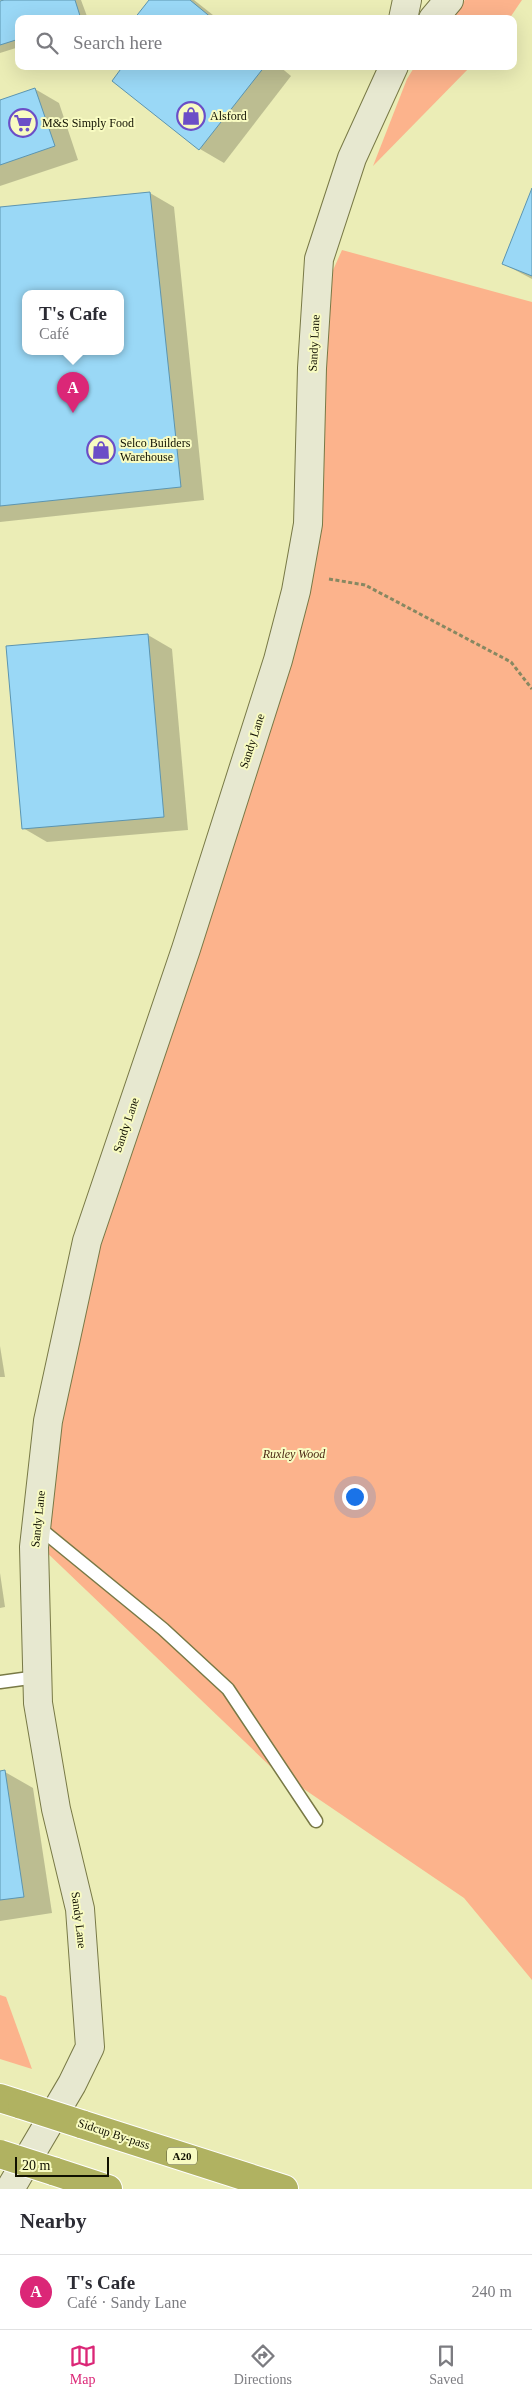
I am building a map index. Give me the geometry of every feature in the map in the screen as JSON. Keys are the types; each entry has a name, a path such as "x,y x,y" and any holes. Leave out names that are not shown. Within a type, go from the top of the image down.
{"highway":[{"name":"Sidcup By-pass","path":"11,2102 284,2189"},
{"path":"0,2154 108,2189"}],"street":[{"path":"404,15 407,0"},
{"path":"436,15 449,0"},
{"name":"Sandy Lane","path":"10,2189 72,2084 90,2047 80,1909 56,1809 38,1703 34,1547 48,1421 86,1241 182,958 278,660 299,574 308,524 312,368 320,259 352,158 392,70"}],"lane":[{"path":"36,1526 163,1629 228,1689 316,1821"},
{"path":"0,1682 37,1677"}],"path":[{"path":"299,574 365,585 511,662 532,689"}],"green space":[{"path":"465,0 522,0 512,15 452,15"},
{"path":"413,70 467,70 373,166 407,79"},
{"name":"Ruxley Wood","path":"342,250 532,302 532,1980 464,1898 270,1766 41,1547 57,1423 92,1243 281,662 330,277"},
{"path":"0,1995 6,1997 32,2069 0,2059"}],"building":[{"path":"75,0 80,15 15,15 15,40 0,45 0,1"},
{"path":"149,0 190,0 208,15 137,15"},
{"name":"Alsford","path":"120,70 262,70 199,150 112,81"},
{"name":"M&S Simply Food","path":"35,88 55,146 0,165 0,100"},
{"path":"532,188 532,276 502,264"},
{"path":"150,192 181,487 0,506 0,207"},
{"path":"148,634 164,817 22,829 6,646"},
{"path":"5,1770 24,1897 0,1900 0,1771"}],"place":[{"name":"Alsford","path":"191,116"},
{"name":"M&S Simply Food","path":"23,123"},
{"name":"T's Cafe","path":"73,413"},
{"name":"Selco Builders Warehouse","path":"101,450"}]}
